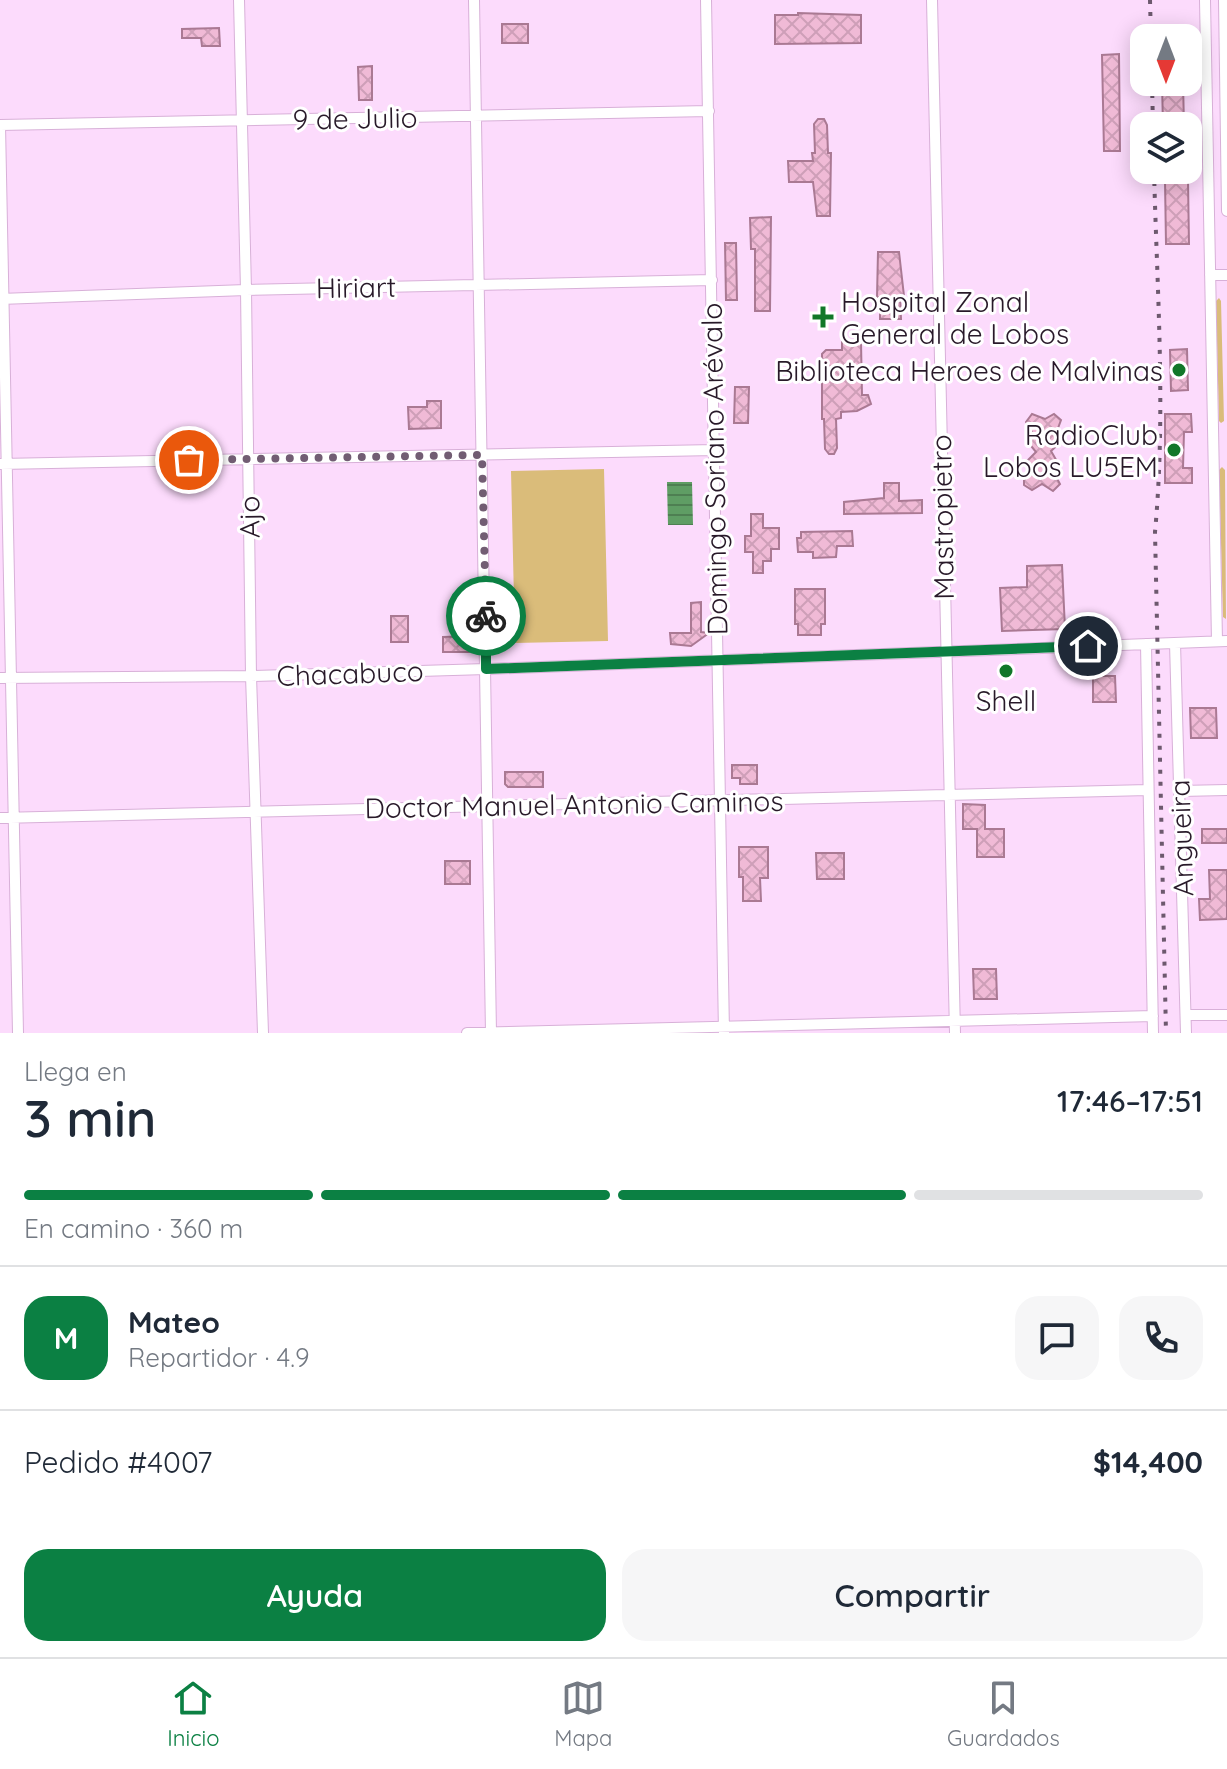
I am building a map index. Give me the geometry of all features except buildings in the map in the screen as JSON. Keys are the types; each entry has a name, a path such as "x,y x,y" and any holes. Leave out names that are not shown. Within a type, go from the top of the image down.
{"street":[{"name":"Ajo","path":"239,0 251,676 263,1033"},
{"path":"474,0 491,1033"},
{"name":"Domingo Soriano Arévalo","path":"706,0 724,1030"},
{"name":"Mastropietro","path":"932,0 955,1027"},
{"path":"1205,0 1213,448 1222,641"},
{"path":"1224,0 1227,211"},
{"path":"1206,57 1225,57"},
{"name":"9 de Julio","path":"0,125 709,111"},
{"path":"0,125 6,678 15,817 18,1033"},
{"path":"1208,146 1226,145"},
{"path":"1210,275 1227,275"},
{"name":"Hiriart","path":"2,298 712,280"},
{"path":"1213,448 1227,448"},
{"path":"4,464 715,450"},
{"name":"Chacabuco","path":"6,678 251,676 486,669 1222,641"},
{"name":"Angueira","path":"1175,643 1186,1033"},
{"name":"Angueira","path":"1146,644 1153,1033"},
{"name":"Doctor Manuel Antonio Caminos","path":"0,818 1148,790"},
{"path":"1180,791 1227,790"},
{"path":"1186,1015 1227,1015"},
{"path":"467,1033 955,1027 1153,1016"}],"shaded area":[{"path":"1219,298 1224,421 1221,423 1216,301"},
{"path":"1222,467 1225,470 1226,619 1223,617 1219,470"},
{"path":"604,469 608,641 515,643 511,471"},
{"path":"667,482 692,482 693,525 668,525"}],"railway":[{"path":"1150,0 1151,24"},
{"path":"1152,96 1153,112"},
{"path":"1155,184 1160,396 1155,532 1166,1033"}],"way so far":[{"path":"189,460 482,455 486,616"}],"place":[{"name":"Hospital Zonal General de Lobos","path":"823,317"},
{"name":"Biblioteca Heroes de Malvinas","path":"1179,370"},
{"name":"RadioClub Lobos LU5EM","path":"1174,450"},
{"name":"Shell","path":"1006,671"}],"route":[{"path":"486,616 486,669 1088,646"}]}
